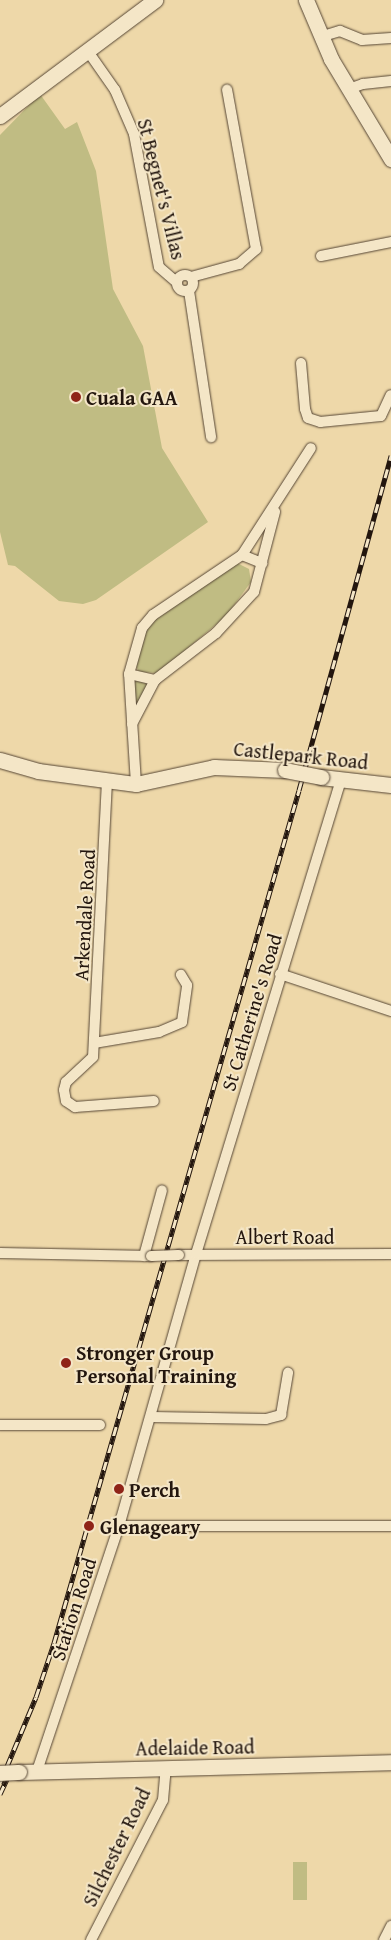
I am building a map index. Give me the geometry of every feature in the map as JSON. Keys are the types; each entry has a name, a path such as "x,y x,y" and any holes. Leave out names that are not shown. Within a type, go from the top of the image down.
{"street":[{"path":"0,116 155,0"},
{"path":"306,0 320,37 391,158"},
{"path":"320,37 340,31 362,40 391,38"},
{"name":"St Begnet's Villas","path":"87,50 115,90 134,134 159,267 176,282 179,289 189,291"},
{"path":"349,89 363,84 391,81"},
{"name":"St Begnet's Villas","path":"176,282 181,276 191,277 240,264 256,249 226,90"},
{"path":"321,256 391,242"},
{"name":"St Begnet's Villas","path":"191,277 193,285 189,291 211,437"},
{"path":"301,363 308,418 333,423 381,416 391,396"},
{"path":"136,784 129,674 142,628 153,616 242,555 277,504 311,448"},
{"path":"132,726 154,680 216,633 254,592 277,504"},
{"path":"242,555 262,562"},
{"path":"129,674 154,680"},
{"name":"Castlepark Road","path":"0,760 38,771 107,782 136,784 214,767 285,770 321,777 391,785"},
{"name":"St Catherine's Road","path":"196,1254 341,779"},
{"name":"Arkendale Road","path":"94,1047 107,782"},
{"path":"280,974 391,1011"},
{"path":"154,1100 75,1107 66,1101 66,1082 93,1057 94,1047 159,1032 182,1022 187,985 181,975"},
{"path":"148,1256 162,1190"},
{"name":"Albert Road","path":"0,1253 148,1256 196,1254 391,1254"},
{"name":"Station Road","path":"36,1771 120,1526 196,1254"},
{"path":"152,1416 266,1419 281,1415 288,1373"},
{"path":"0,1426 100,1424"},
{"path":"120,1526 391,1526"},
{"name":"Adelaide Road","path":"0,1773 391,1762"},
{"name":"Silchester Road","path":"91,1940 163,1800 166,1768"},
{"path":"384,1940 391,1926"}],"shaded area":[{"name":"Cuala GAA","path":"40,94 65,129 77,122 96,171 113,289 143,346 162,448 208,522 96,600 83,604 59,601 15,566 8,565 0,532 0,135"},
{"path":"237,563 249,569 251,582 226,616 158,673 139,672 136,666 148,625"},
{"path":"139,680 148,685 134,716 134,682"},
{"path":"293,1862 307,1862 307,1900 293,1900"}],"railway":[{"path":"0,1783 36,1697 54,1643 299,790 391,455"},
{"path":"0,1794 8,1777"}],"place":[{"name":"Cuala GAA","path":"76,397"},
{"name":"Stronger Group Personal Training","path":"66,1363"},
{"name":"Perch","path":"119,1489"},
{"name":"Glenageary","path":"89,1526"}]}
